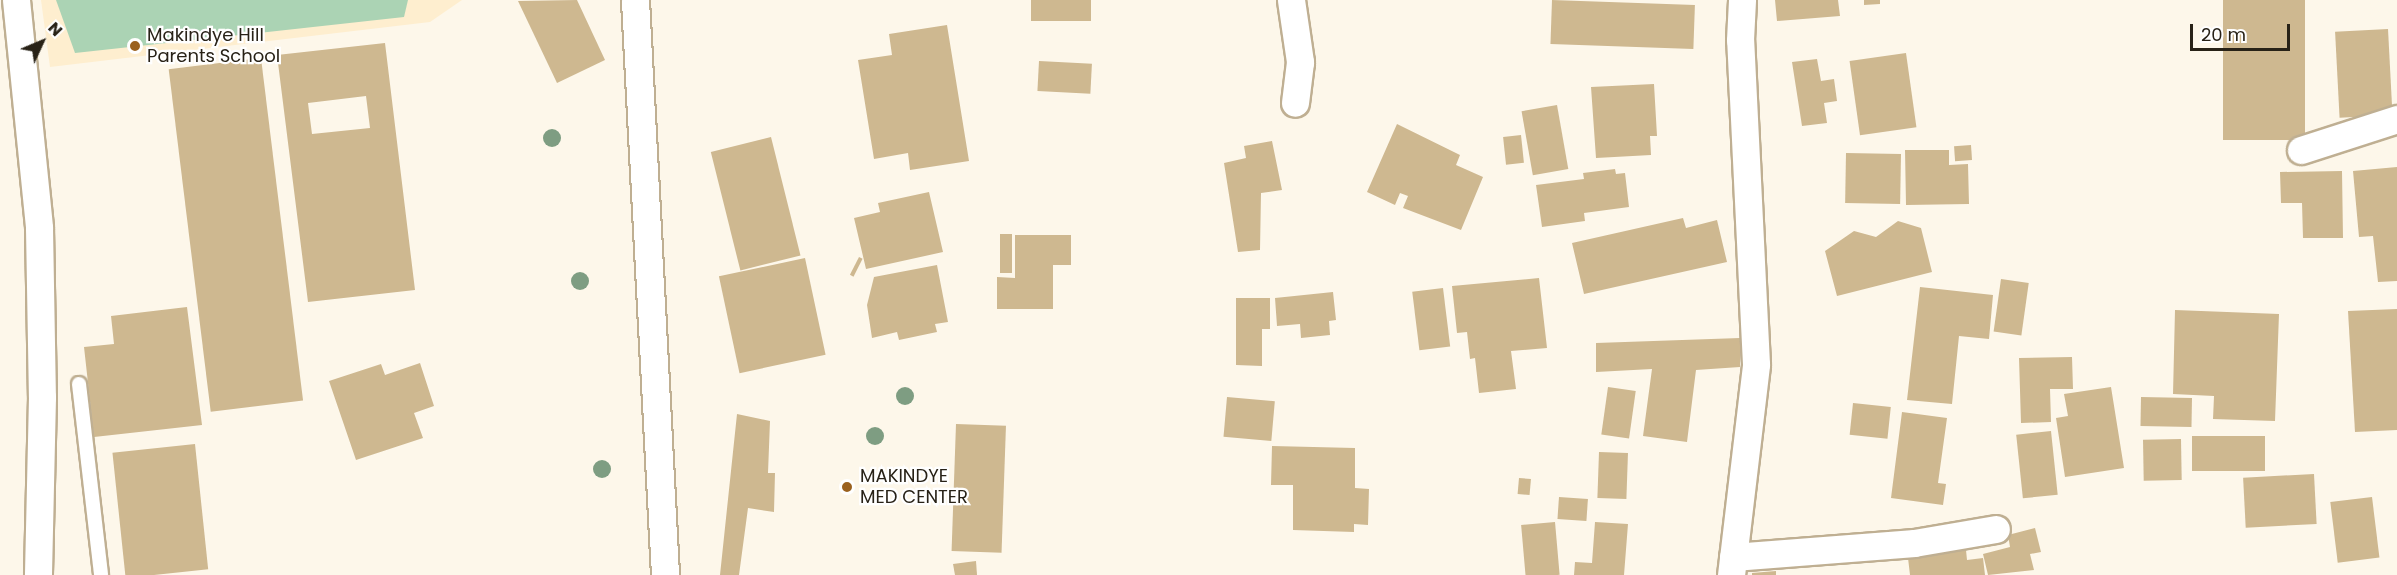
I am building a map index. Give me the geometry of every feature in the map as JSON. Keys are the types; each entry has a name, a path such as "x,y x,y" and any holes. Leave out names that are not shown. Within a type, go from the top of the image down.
{"street":[{"path":"16,0 39,250 38,575"},
{"path":"635,0 665,575"},
{"path":"1291,0 1300,62 1295,103"},
{"path":"1742,0 1740,40 1756,364 1732,566 1914,543 1996,529"},
{"path":"2301,150 2397,119"}],"lane":[{"path":"79,384 101,575"}],"shaded area":[{"name":"Makindye Hill Parents School","path":"41,0 462,0 430,22 50,67"}],"green space":[{"name":"Makindye Hill Parents School","path":"56,0 408,0 404,17 75,53"}],"building":[{"path":"577,0 605,60 557,83 518,1"},
{"path":"1031,0 1091,0 1091,21 1031,21"},
{"path":"1552,0 1695,5 1693,49 1550,44"},
{"path":"1775,0 1838,0 1840,16 1777,21"},
{"path":"1864,0 1880,0 1880,4 1864,5"},
{"path":"2223,0 2305,0 2305,140 2223,140"},
{"path":"947,25 969,161 910,170 908,153 874,159 858,60 892,55 889,34"},
{"path":"2388,29 2393,115 2340,118 2335,32"},
{"path":"385,43 415,290 308,302 277,55","holes":["366,96 370,128 312,134 308,103"]},
{"path":"1906,53 1916,127 1860,135 1850,61"},
{"path":"261,58 303,400 211,412 169,69"},
{"path":"1817,59 1821,81 1834,79 1837,101 1824,103 1827,123 1802,126 1792,62"},
{"path":"1039,61 1092,64 1090,94 1037,91"},
{"path":"1654,84 1657,136 1650,136 1651,155 1596,158 1591,87"},
{"path":"1557,105 1568,169 1533,175 1522,111"},
{"path":"1397,124 1460,155 1456,165 1483,177 1461,230 1403,208 1408,196 1400,193 1395,205 1367,192"},
{"path":"1521,135 1524,163 1506,165 1503,137"},
{"path":"771,137 801,255 740,270 711,152"},
{"path":"1272,141 1282,190 1261,193 1260,250 1238,252 1224,163 1246,158 1244,146"},
{"path":"1971,145 1972,160 1955,161 1954,146"},
{"path":"1905,150 1949,150 1949,165 1968,164 1969,204 1906,205"},
{"path":"1846,153 1901,154 1900,204 1845,203"},
{"path":"2397,167 2397,281 2378,282 2373,236 2359,237 2353,171"},
{"path":"1615,169 1616,174 1625,173 1629,207 1584,213 1585,221 1542,227 1536,185 1584,179 1583,173"},
{"path":"2342,171 2343,238 2303,238 2302,203 2281,203 2280,172"},
{"path":"929,192 943,252 866,269 854,218 880,212 878,203"},
{"path":"1683,218 1686,228 1717,220 1727,262 1584,294 1572,243"},
{"path":"1898,221 1921,228 1932,272 1837,296 1825,251 1854,231 1876,237"},
{"path":"1000,234 1012,234 1012,273 1000,273"},
{"path":"1015,235 1071,235 1071,265 1053,265 1053,309 997,309 997,277 1015,278"},
{"path":"859,257 863,259 853,277 850,275"},
{"path":"805,258 826,355 740,373 719,276"},
{"path":"937,265 948,322 935,324 937,332 899,340 897,332 872,338 867,305 874,277"},
{"path":"1539,278 1547,348 1511,351 1516,389 1479,393 1475,358 1470,359 1467,332 1457,333 1452,286"},
{"path":"2001,279 2029,283 2021,335 1994,331"},
{"path":"1920,287 1993,295 1989,339 1959,336 1952,404 1907,400"},
{"path":"1443,288 1450,347 1419,350 1412,292"},
{"path":"1333,292 1336,320 1329,321 1330,335 1301,338 1300,324 1277,326 1275,298"},
{"path":"1236,298 1270,298 1270,329 1262,329 1262,366 1236,365"},
{"path":"187,307 202,425 94,437 84,347 114,344 111,316"},
{"path":"2397,309 2397,430 2355,432 2348,311"},
{"path":"2175,310 2279,314 2275,421 2213,419 2214,396 2173,394"},
{"path":"1740,338 1740,367 1696,370 1687,442 1643,436 1652,369 1596,372 1596,343"},
{"path":"2072,357 2073,389 2050,389 2051,422 2021,423 2019,358"},
{"path":"420,363 434,406 414,413 423,438 356,460 329,381 381,364 385,375"},
{"path":"1608,387 1636,391 1629,438 1601,435"},
{"path":"2111,387 2124,468 2065,477 2056,418 2068,416 2064,394"},
{"path":"1227,397 1275,401 1271,441 1224,437"},
{"path":"2141,397 2192,398 2191,427 2140,426"},
{"path":"1853,403 1891,407 1887,439 1850,435"},
{"path":"1902,412 1947,418 1938,483 1946,484 1943,505 1891,498"},
{"path":"737,414 770,421 768,473 775,473 774,512 748,508 739,575 720,575"},
{"path":"956,424 1006,426 1002,553 952,551"},
{"path":"2051,431 2058,495 2023,498 2016,435"},
{"path":"2192,436 2265,436 2265,471 2192,471"},
{"path":"2181,439 2182,480 2144,481 2143,440"},
{"path":"195,444 208,569 154,575 125,575 112,453"},
{"path":"1272,446 1355,448 1355,488 1369,489 1368,525 1354,524 1354,532 1293,530 1293,485 1271,485"},
{"path":"1599,452 1628,453 1626,499 1597,498"},
{"path":"2314,474 2317,524 2246,528 2243,478"},
{"path":"1519,478 1531,479 1530,495 1518,494"},
{"path":"1559,497 1588,499 1586,521 1557,519"},
{"path":"2372,497 2379,558 2338,563 2330,502"},
{"path":"1555,522 1560,575 1526,575 1521,525"},
{"path":"1595,522 1628,524 1624,575 1574,575 1575,562 1592,563"},
{"path":"2035,528 2041,552 2030,554 2034,570 1988,575 1983,554 2010,547 2008,535"},
{"path":"1966,550 1967,560 1983,558 1985,575 1910,575 1908,558"},
{"path":"976,561 977,575 955,575 953,564"},
{"path":"1776,571 1776,575 1752,575 1752,573"}],"place":[{"name":"Makindye Hill Parents School","path":"135,46"},
{"name":"MAKINDYE MED CENTER","path":"847,487"}]}
